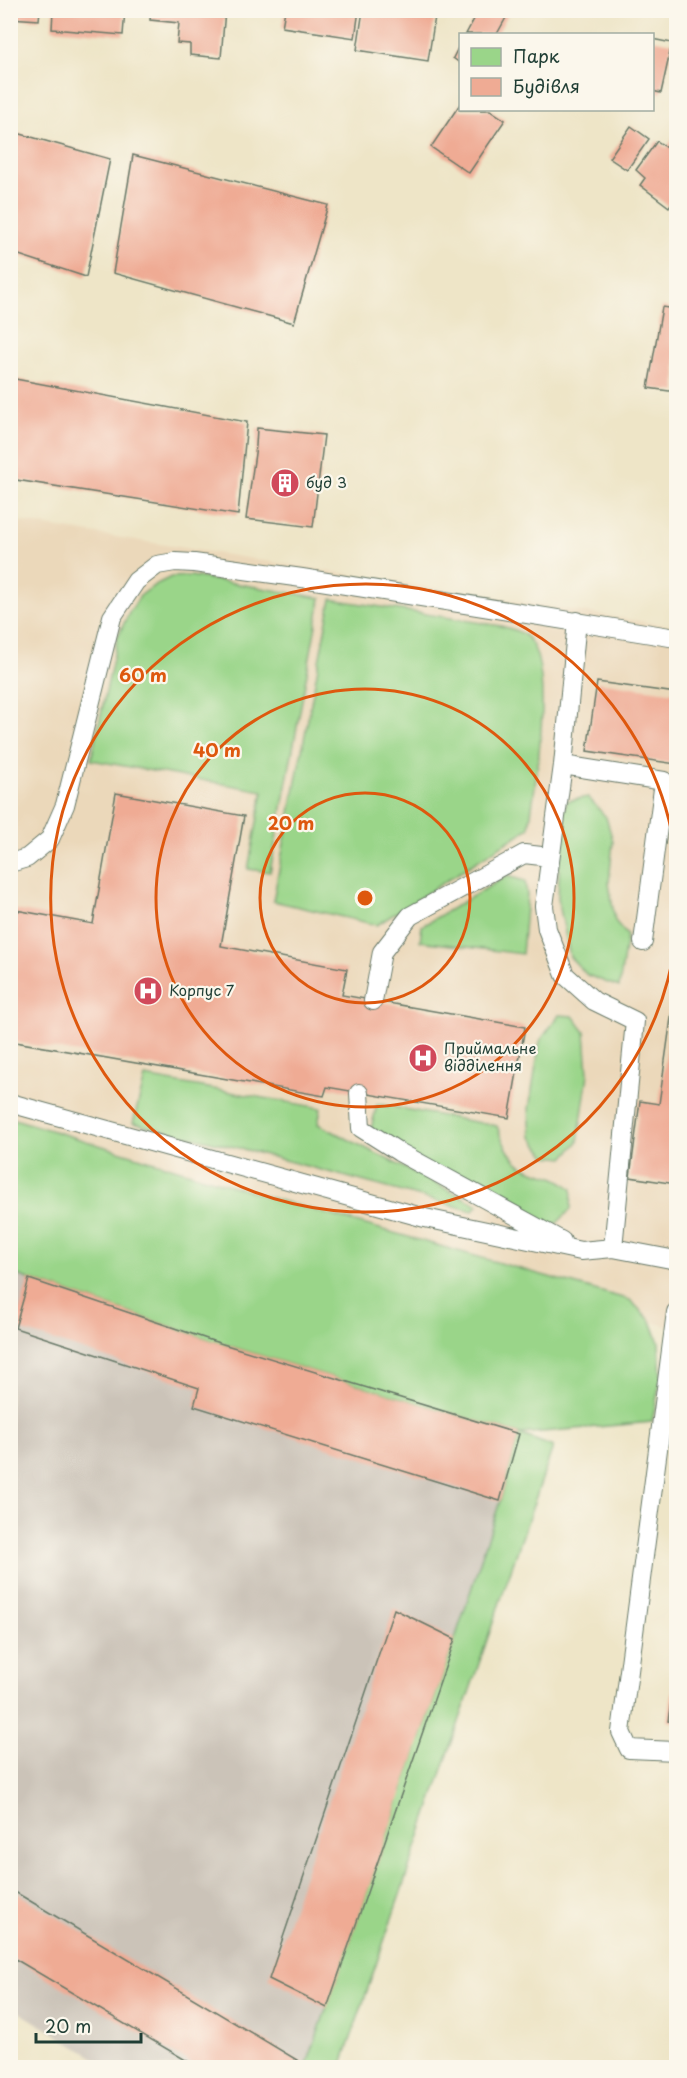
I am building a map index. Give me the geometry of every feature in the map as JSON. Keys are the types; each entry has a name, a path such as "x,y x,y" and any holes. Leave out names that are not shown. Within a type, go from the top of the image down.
{"lane":[{"path":"10,863 27,858 50,839 65,805 112,617 136,581 157,565 176,562 194,563 676,638"},
{"path":"577,621 544,906 547,929 564,975 594,1002 635,1021 613,1248"},
{"path":"562,765 664,782 644,942"},
{"path":"373,1001 382,952 410,916 524,854 550,857"},
{"path":"359,1093 361,1128 399,1152 580,1251"},
{"path":"10,1103 424,1218 580,1251 613,1248 676,1260"},
{"path":"676,1312 621,1732 629,1749 676,1751"}],"shaded area":[{"path":"10,520 676,627 676,1329 11,1130"},
{"path":"10,1273 213,1341 519,1434 553,1447 341,2067 109,2067 11,2007"}],"green space":[{"path":"191,576 321,598 270,872 248,869 263,791 91,760 118,636 129,613 140,596 155,585 171,577"},
{"path":"331,599 512,629 523,634 534,647 540,669 542,695 539,756 529,828 377,925 273,901"},
{"path":"588,797 606,817 613,841 609,883 615,921 627,935 619,987 587,975 570,957 558,899 561,824 567,801"},
{"path":"507,876 525,881 527,895 522,954 420,941 422,926"},
{"path":"559,1015 573,1016 585,1032 588,1074 578,1142 564,1158 546,1156 531,1136 529,1109 540,1041"},
{"path":"145,1077 321,1108 318,1124 478,1205 473,1211 243,1149 133,1123"},
{"path":"377,1104 497,1126 507,1150 520,1165 555,1178 572,1189 571,1209 555,1225 542,1230 370,1133"},
{"path":"11,1118 285,1202 630,1300 651,1321 659,1343 661,1377 652,1422 520,1434 553,1447 341,2067 306,2067 455,1639 500,1501 519,1434 213,1341 11,1273"}],"building":[{"path":"10,10 40,10 39,20 10,18"},
{"path":"53,10 125,10 123,35 52,29"},
{"path":"151,10 225,10 221,58 190,55 190,44 177,43 179,23 150,20"},
{"path":"285,10 359,10 355,38 282,27"},
{"path":"363,10 436,10 428,61 357,50"},
{"path":"479,10 503,10 508,14 498,33 467,33"},
{"path":"654,39 672,43 661,93 654,91"},
{"path":"459,46 459,62 453,58"},
{"path":"459,105 459,111 492,111 505,120 469,173 431,147"},
{"path":"631,126 649,139 627,170 609,158"},
{"path":"10,131 110,159 86,277 10,252"},
{"path":"676,135 676,197 669,207 640,185 645,178 636,170 657,141 667,148"},
{"path":"133,155 328,205 294,323 113,273"},
{"path":"662,307 676,309 676,392 648,388"},
{"path":"10,378 247,422 238,515 10,479"},
{"name":"буд 3","path":"257,428 324,435 313,527 246,519"},
{"path":"597,682 676,693 676,764 587,751"},
{"path":"116,793 244,816 221,946 347,969 342,995 525,1027 509,1118 327,1087 324,1096 10,1041 10,909 93,924"},
{"path":"675,989 676,1184 630,1177 640,1101 659,1104"},
{"path":"29,1279 213,1341 519,1434 500,1501 194,1406 199,1388 15,1328"},
{"path":"394,1609 455,1639 327,2008 269,1979"},
{"path":"676,1676 676,1722 668,1721"},
{"path":"10,1889 307,2066 306,2068 199,2068 10,1956"}],"place":[{"name":"буд 3","path":"285,483"},
{"name":"Корпус 7","path":"148,991"},
{"name":"Приймальне відділення","path":"423,1058"}]}
